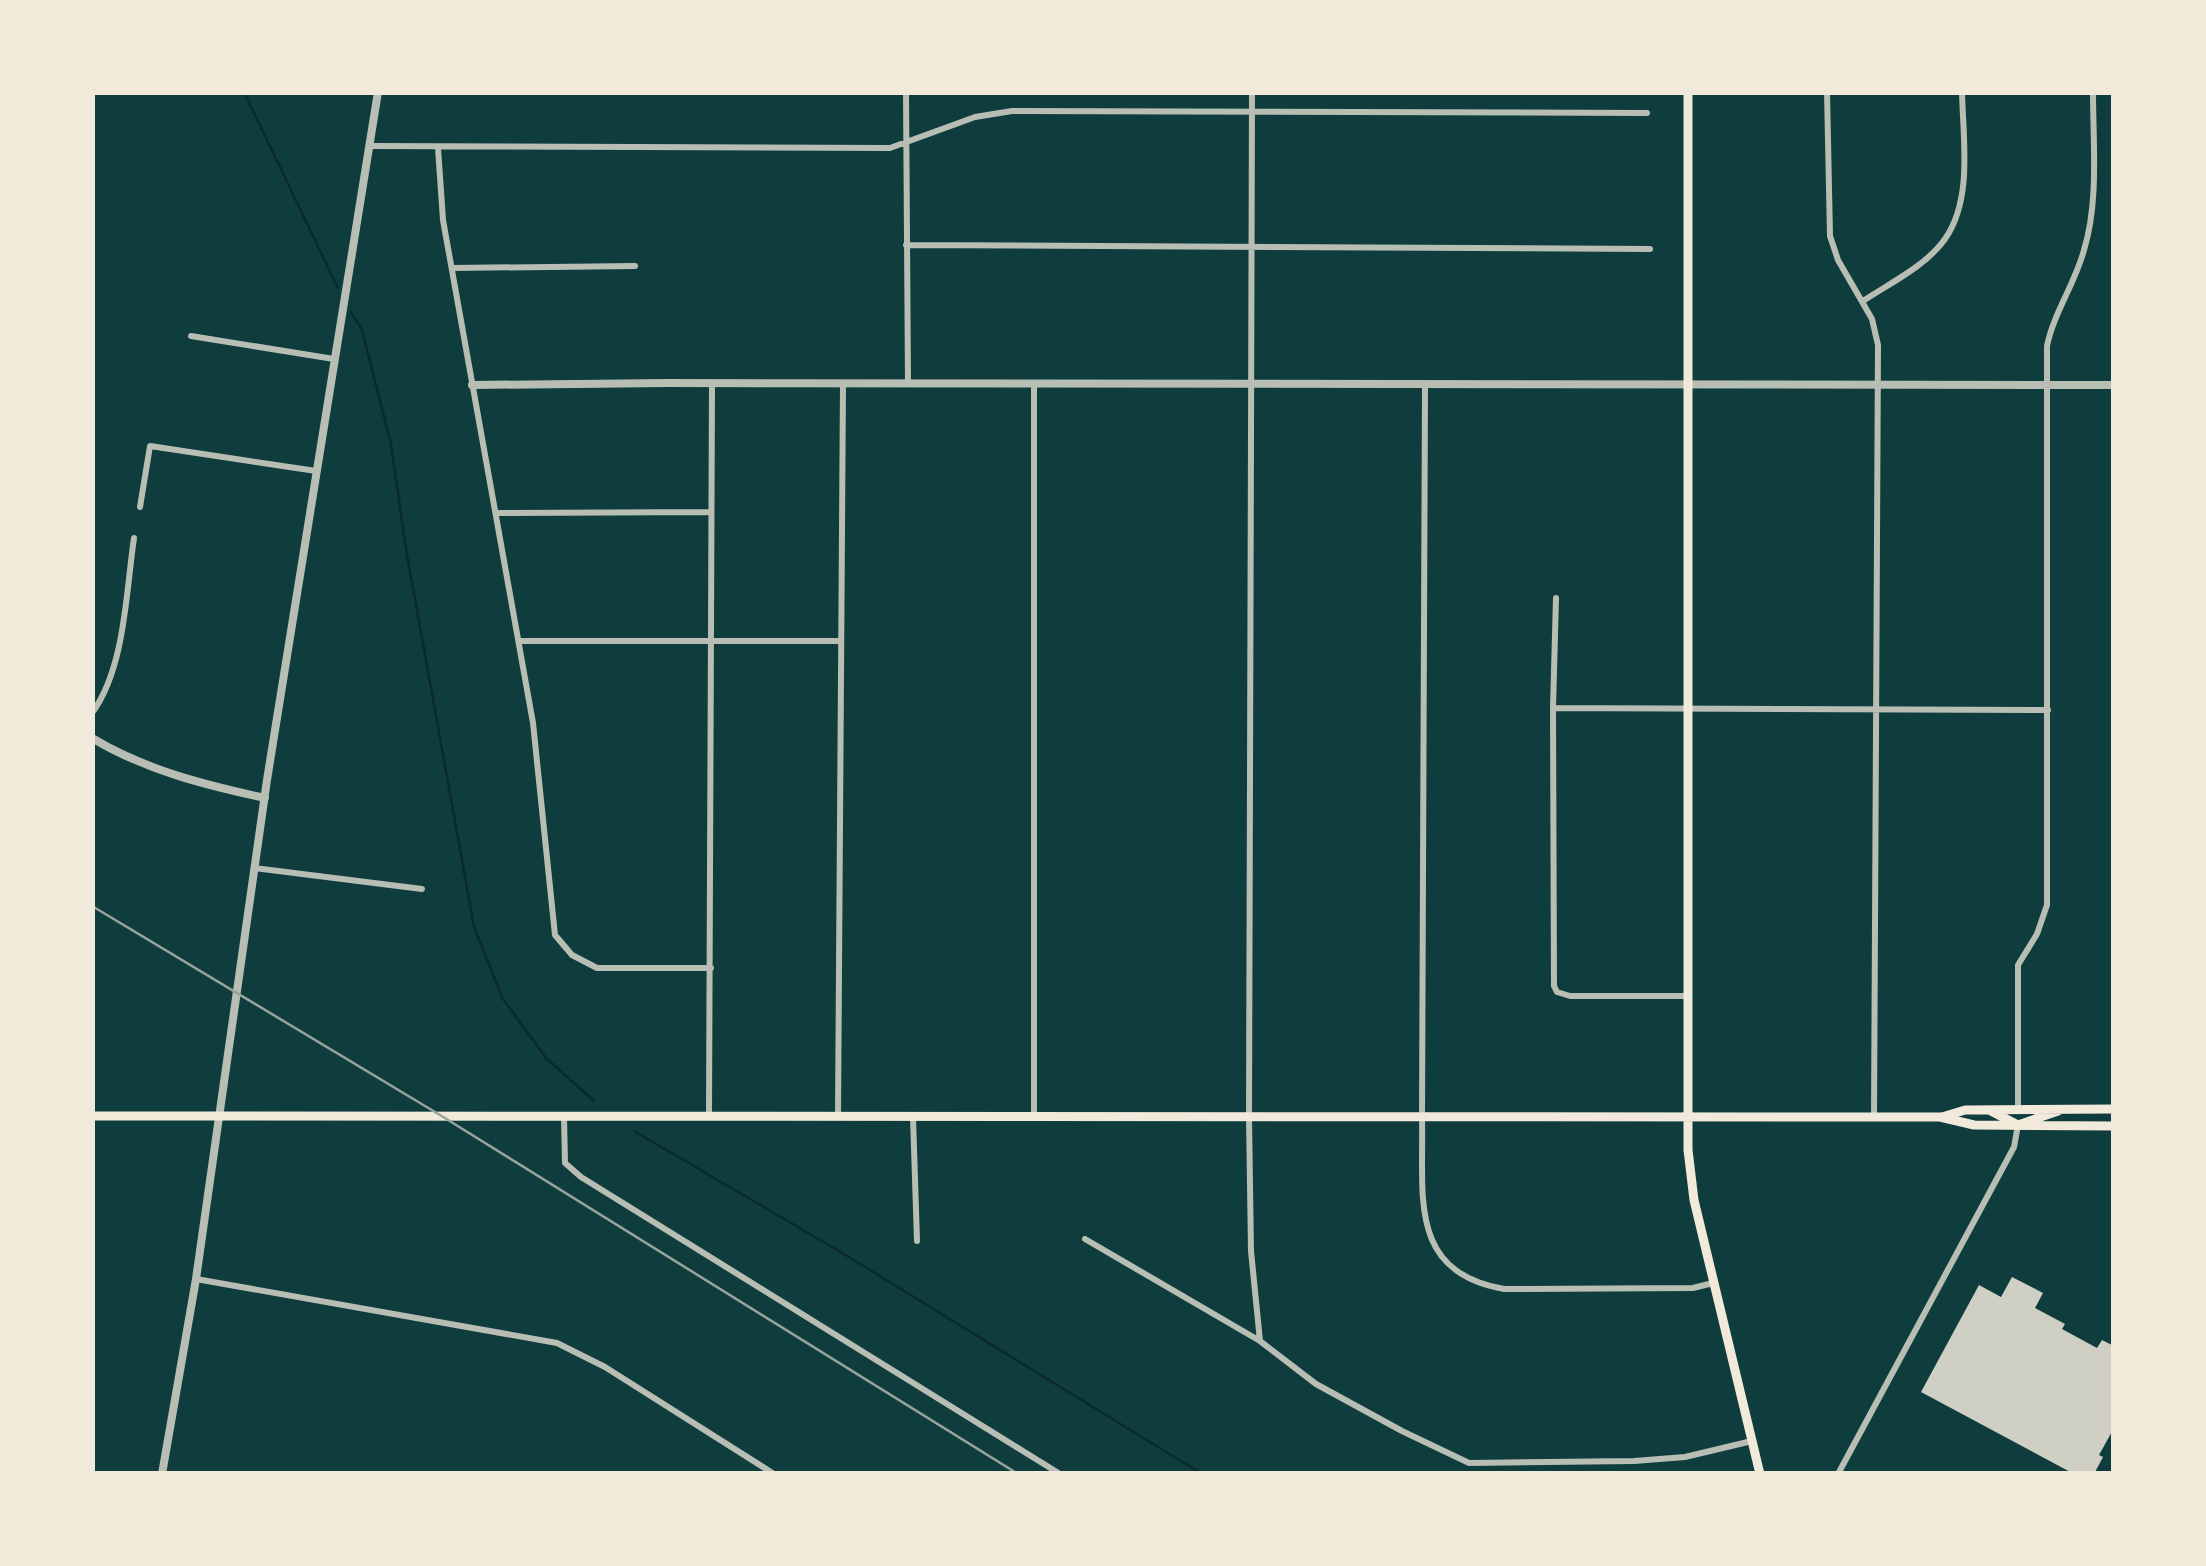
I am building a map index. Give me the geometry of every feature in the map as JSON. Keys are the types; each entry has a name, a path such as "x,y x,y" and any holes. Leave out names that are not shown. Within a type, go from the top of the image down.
{"main road":[{"path":"1688,92 1690,1178 1760,1474"},
{"path":"1988,1110 2018,1125 2065,1109"},
{"path":"92,1116 1874,1119 1940,1117 1965,1110 2114,1109"},
{"path":"1940,1117 1974,1125 2114,1126"}],"street":[{"path":"162,1474 196,1279 254,868 378,92"},
{"path":"906,92 908,383"},
{"path":"1252,92 1249,1118 1251,1251 1260,1341"},
{"path":"1827,92 1830,236 1838,260 1872,319 1878,345 1874,1119"},
{"path":"1863,300 1945,239 1962,184 1962,92"},
{"path":"2018,1109 2018,965 2037,934 2047,905 2047,346 2052,323 2083,255 2089,232 2093,92"},
{"path":"370,146 890,148 975,118 1012,111 1647,113"},
{"path":"438,148 439,189 538,762 554,935 572,955 597,968 711,968"},
{"path":"906,245 1650,249"},
{"path":"452,268 634,266"},
{"path":"190,336 334,360"},
{"path":"838,1117 843,383"},
{"path":"709,1117 712,384"},
{"path":"1034,384 1034,1117"},
{"path":"1424,384 1422,1118 1424,1216 1430,1241 1459,1274 1504,1289 1693,1288 1713,1283"},
{"path":"472,385 2114,385"},
{"path":"140,507 150,446 316,472"},
{"path":"496,513 711,512"},
{"path":"92,713 104,696 115,662 134,538"},
{"path":"1556,598 1554,986 1563,996 1687,996"},
{"path":"519,640 840,641"},
{"path":"1553,708 2048,710"},
{"path":"92,738 173,774 265,798"},
{"path":"254,868 422,890"},
{"path":"564,1117 565,1162 581,1177 1060,1474"},
{"path":"914,1117 917,1241"},
{"path":"1838,1474 2014,1147 2018,1125"},
{"path":"1085,1239 1260,1341 1316,1384 1469,1463 1634,1462 1685,1458 1752,1441"},
{"path":"196,1279 557,1343 605,1367 774,1474"}],"building":[{"path":"2012,1277 2043,1293 2035,1308 2065,1324 2062,1329 2097,1348 2102,1340 2114,1346 2114,1428 2094,1474 2074,1474 1921,1392 1979,1285 2001,1297"}],"waterway":[{"path":"244,92 338,288"},
{"path":"351,312 362,330 391,444 474,927 503,999 546,1058 594,1101"},
{"path":"634,1131 844,1254 1202,1474"}],"railway":[{"path":"92,906 440,1115 1018,1474"}]}
